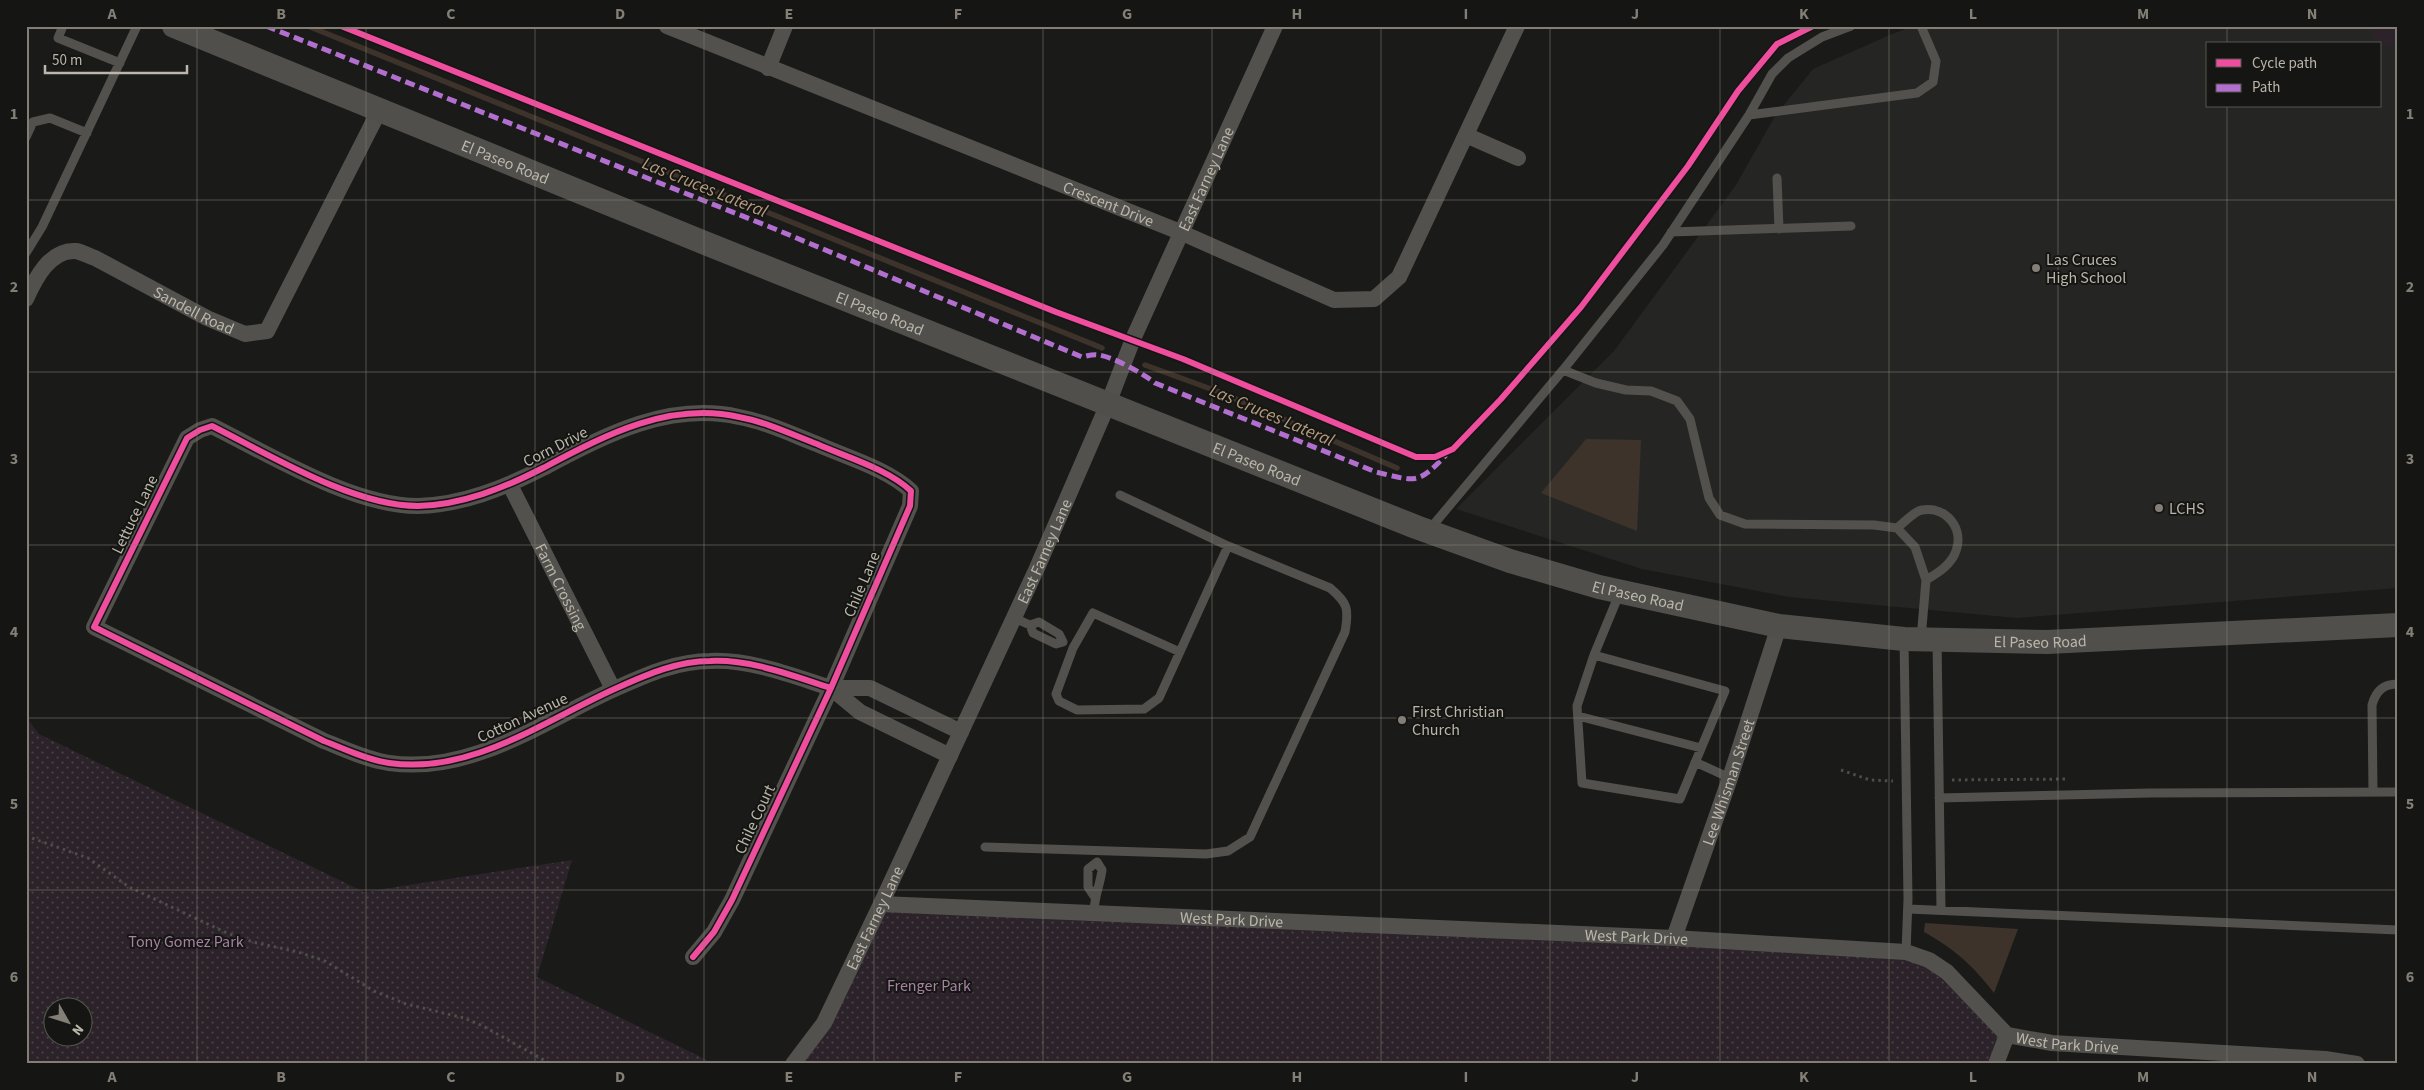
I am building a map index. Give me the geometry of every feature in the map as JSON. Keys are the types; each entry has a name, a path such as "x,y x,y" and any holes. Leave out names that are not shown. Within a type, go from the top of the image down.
{"main road":[{"name":"El Paseo Road","path":"187,29 379,111 1428,532 1510,561 1599,587 1779,626 1920,639 2047,642 2398,625"}],"street":[{"name":"Crescent Drive","path":"667,26 1180,232 1334,300 1374,299 1399,277 1468,136 1517,26"},
{"path":"768,68 785,26"},
{"name":"East Farney Lane","path":"793,1064 824,1023 950,756 1014,618 1108,404 1133,339 1180,232 1275,26"},
{"name":"Sandell Road","path":"26,298 35,279 56,256 75,251 95,258 207,318 245,334 267,331 379,111"},
{"path":"1468,136 1518,158"},
{"name":"Corn Drive","path":"212,426 330,484 383,503 401,505 442,504 510,485 620,430 651,418 703,412 738,416 776,427 892,476 911,490"},
{"name":"Lettuce Lane","path":"94,627 186,438 212,426"},
{"name":"Farm Crossing","path":"510,485 613,689"},
{"name":"Chile Lane","path":"831,688 910,506 911,490"},
{"name":"Lee Whisman Street","path":"1674,938 1730,778 1779,626"},
{"name":"Cotton Avenue","path":"94,627 324,741 388,763 418,764 457,760 511,741 613,689 663,668 709,660 748,664 831,688 870,688 961,732"},
{"name":"Cotton Avenue","path":"831,688 860,712 950,756"},
{"name":"Chile Court","path":"693,957 714,932 732,900 831,688"},
{"name":"West Park Drive","path":"881,904 1674,938 1906,952 1930,960 1947,972 2007,1035 2052,1043 2325,1059 2358,1064"},
{"path":"1996,1064 2007,1035"}],"lane":[{"path":"62,26 58,38 120,63"},
{"path":"26,253 42,227 137,26"},
{"path":"1428,532 1563,370 1671,232 1748,115 1772,74 1788,58 1822,38 1851,26"},
{"path":"1748,115 1917,94 1933,82 1936,61 1921,26"},
{"path":"26,137 33,122 50,118 87,133"},
{"path":"1777,178 1779,229"},
{"path":"1671,232 1851,226"},
{"path":"1563,370 1596,383 1626,390 1651,391 1677,401 1690,419 1708,498 1720,515 1745,524 1874,525 1897,528 1915,547 1926,580 1920,639 1906,952"},
{"path":"985,847 1206,854 1228,851 1250,837 1345,632 1348,613 1344,600 1330,588 1228,546 1120,495"},
{"path":"1897,528 1921,510 1939,511 1954,521 1959,536 1956,552 1942,570 1926,580"},
{"path":"1180,652 1092,612 1073,648 1056,694 1059,701 1077,710 1144,709 1159,698 1180,652 1228,546"},
{"path":"1594,655 1725,691 1680,799 1582,783 1577,706 1594,655 1620,591"},
{"path":"1014,618 1030,625 1034,633 1056,644 1062,642 1073,648"},
{"path":"1920,639 1939,798 1941,910"},
{"path":"2373,792 2372,705 2377,692 2382,688 2398,684"},
{"path":"1578,716 1701,748"},
{"path":"1695,762 1730,778"},
{"path":"1939,798 2150,793 2398,792"},
{"path":"1094,913 1094,896 1100,887 1102,870 1097,862 1097,851"},
{"path":"1094,896 1088,887 1088,869 1097,862"},
{"path":"1908,908 2398,930"}],"path":[{"path":"26,836 88,858 129,887 227,933 325,961 374,991 406,1004 477,1023 551,1064"}],"shaded area":[{"name":"Las Cruces High School","path":"1914,26 2398,26 2398,588 2017,618 1789,597 1642,569 1456,509 1614,351 1736,185 1775,116 1813,69"},
{"path":"1586,439 1641,440 1637,531 1541,493"},
{"path":"1925,923 2018,929 1994,993 1979,974 1963,959 1924,932"}],"green space":[{"path":"2373,26 2398,26 2398,46 2382,46 2382,42 2373,42"},
{"name":"Tony Gomez Park","path":"26,717 39,734 364,892 572,860 537,977 715,1064 26,1064"},
{"name":"Frenger Park","path":"881,904 1906,952 1929,960 2007,1035 1996,1064 793,1064"}],"waterway":[{"name":"Las Cruces Lateral","path":"308,26 1102,348"},
{"name":"Las Cruces Lateral","path":"1145,365 1222,393 1397,468"}],"marked path":[{"path":"266,26 775,229 1082,357 1090,355 1104,356 1119,362 1136,370 1155,383 1376,472 1399,478 1415,478 1428,472 1446,455"}],"cycle path":[{"path":"341,26 1056,312 1183,359 1416,457 1435,457 1453,449 1501,399 1581,307 1688,166 1738,91 1777,44 1813,26"},
{"path":"693,957 714,932 732,900 831,688 910,506 911,491 902,483 879,470 788,432 749,419 713,413 687,414 637,424 589,444 498,489 467,499 418,506 393,504 367,498 340,488 312,477 212,426 200,430 187,438 94,627 324,741 356,754 389,763 420,764 450,761 508,742 641,677 686,663 725,661 741,663 787,674 831,688"}],"place":[{"name":"Las Cruces High School","path":"2036,268"},
{"name":"LCHS","path":"2159,508"},
{"name":"First Christian Church","path":"1402,720"}]}
